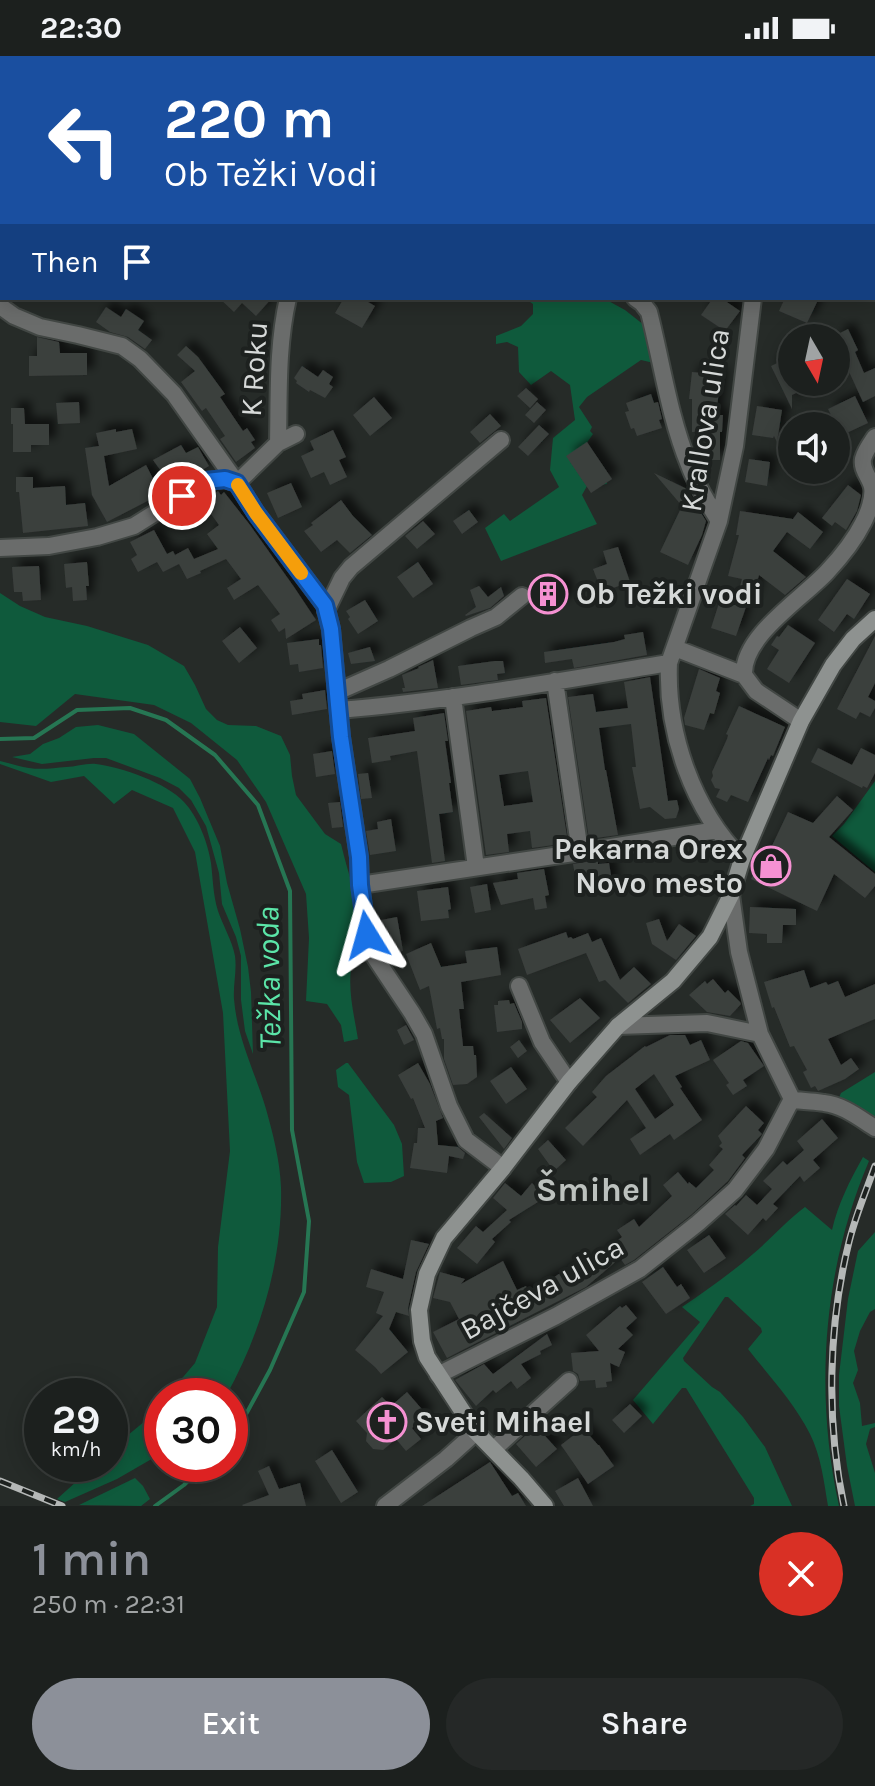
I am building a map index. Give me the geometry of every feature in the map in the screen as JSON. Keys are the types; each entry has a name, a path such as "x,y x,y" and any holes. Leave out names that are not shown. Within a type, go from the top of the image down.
{"street":[{"name":"K Roku","path":"278,443 279,359 288,300"},
{"path":"638,300 649,312 673,416 689,466 719,521"},
{"name":"Krallova ulica","path":"742,859 717,830 694,786 678,741 670,703 672,656 719,521 735,446 753,300"},
{"path":"0,306 40,327 122,346 140,359 174,394 256,513 325,605 331,629 367,935 374,956 424,1034 466,1140 503,1168"},
{"path":"237,483 278,443 296,434"},
{"path":"801,721 756,691 744,675 744,664 760,636 826,573 854,541 866,518 873,488 863,467 863,459 875,437"},
{"path":"326,611 351,567 501,440"},
{"path":"0,548 49,546 97,537 134,526 206,481 225,479 237,483"},
{"path":"337,692 496,617 522,596"},
{"path":"545,1506 476,1432 427,1357 419,1326 419,1310 427,1274 444,1238 569,1082 618,1026 673,981 710,937 731,895 742,859 801,721 833,665 853,639 875,619"},
{"path":"339,710 387,706 555,681 672,656 744,675"},
{"path":"555,681 580,852"},
{"path":"453,697 476,867"},
{"path":"360,885 717,830"},
{"path":"731,895 739,952 760,1034 798,1101 826,1103 848,1110 875,1128"},
{"path":"519,986 542,1042 569,1082"},
{"path":"618,1026 707,1023 760,1034"},
{"name":"Bajčeva ulica","path":"438,1375 556,1316 640,1269 735,1190 798,1101"},
{"path":"494,1449 569,1381"},
{"path":"385,1506 476,1432"}],"green space":[{"path":"527,300 607,300 644,325 658,364 641,360 587,397 579,407 592,427 590,431 593,434 586,444 604,471 607,484 587,486 582,495 597,524 501,561 485,528 504,514 510,521 559,487 550,470 553,438 575,420 570,385 551,371 531,385 519,372 518,347 507,342 496,344 496,336 521,326 533,314 533,304"},
{"path":"0,593 45,617 148,645 184,666 206,709 217,720 228,725 256,726 281,736 290,755 296,795 325,834 341,844 353,890 361,936 350,979 358,1039 344,1042 341,1025 327,1004 306,1001 309,938 306,894 266,802 237,760 191,723 154,705 75,694 36,726 0,722"},
{"path":"98,725 134,734 190,779 200,798 220,846 248,967 253,1054 245,1031 241,1000 241,956 222,904 219,873 206,826 191,800 179,788 160,778 106,758 42,764 12,757 30,754 76,727"},
{"path":"0,761 38,769 96,764 143,777 167,788 184,802 205,839 216,905 235,956 234,999 239,1027 269,1118 281,1187 274,1268 250,1347 235,1378 182,1378 195,1363 217,1307 218,1247 230,1151 223,1013 195,852 173,808 132,790 114,804 84,776 51,782 0,764"},
{"path":"875,781 875,872 832,836"},
{"path":"346,1063 394,1125 402,1144 404,1176 391,1182 364,1183 357,1162 349,1095 338,1087 336,1070"},
{"path":"875,1072 875,1122 838,1100 841,1093"},
{"path":"863,1157 869,1161 841,1244 827,1331 827,1419 839,1506 828,1506 817,1451 804,1422 748,1349 762,1332 761,1328 728,1297 725,1297 683,1358 743,1417 765,1447 792,1506 750,1506 754,1504 754,1498 686,1388 682,1388 653,1424 633,1400 700,1322 682,1307 745,1261 805,1207 832,1230 845,1192"},
{"path":"875,1232 875,1309 870,1312 860,1331 854,1351 858,1370 853,1383 860,1403 862,1426 875,1423 866,1444 875,1473 875,1506 855,1506 839,1406 839,1375 848,1299 858,1251"},
{"path":"144,1422 144,1463 128,1473 128,1435"},
{"path":"135,1478 150,1499 141,1506 79,1505 128,1482"},
{"path":"76,1482 110,1482 65,1502 57,1499"}],"building":[{"path":"221,300 270,300 256,316 242,303 234,312"},
{"path":"343,300 364,300 375,306 362,328 335,313"},
{"path":"712,300 724,300 740,311 725,331 701,315"},
{"path":"784,300 818,300 807,323 779,311"},
{"path":"106,307 121,317 126,309 144,321 138,330 152,340 145,349 96,322"},
{"path":"850,333 864,373 875,368 875,396 863,402 850,374"},
{"path":"37,337 59,342 60,353 87,353 87,375 29,376 29,356 37,356"},
{"path":"186,346 225,394 220,397 243,431 247,428 255,440 251,442 255,448 236,462 220,439 225,436 206,408 202,411 181,382 195,371 177,355"},
{"path":"778,363 778,380 771,366"},
{"path":"302,366 318,377 323,370 333,377 329,384 333,387 325,398 296,383 294,378"},
{"path":"692,372 721,375 716,415 723,415 720,460 699,460 696,452 696,432 692,432 692,399 689,399"},
{"path":"526,388 538,399 530,408 517,396"},
{"path":"651,394 654,403 658,402 662,428 637,436 625,412 629,411 626,403"},
{"path":"786,396 792,396 792,409"},
{"path":"855,396 868,423 850,431 850,412 830,412 828,409"},
{"path":"374,397 392,418 370,436 353,415"},
{"path":"79,402 80,423 58,424 56,403"},
{"path":"537,402 546,410 534,423 525,415"},
{"path":"757,406 782,410 778,412 777,442 774,436 752,435"},
{"path":"11,408 24,408 25,424 49,424 49,445 31,445 31,452 13,452"},
{"path":"490,414 501,426 480,443 470,432"},
{"path":"539,425 549,434 528,456 518,447"},
{"path":"116,429 116,432 132,429 137,449 104,456 109,486 146,465 161,494 107,522 92,495 85,448 99,446 96,433"},
{"path":"333,430 346,457 339,460 347,477 330,485 324,472 311,478 301,456 314,450 310,441"},
{"path":"587,442 612,479 591,493 566,456"},
{"path":"181,445 186,453 198,447 209,466 186,480 178,467 164,475 153,460"},
{"path":"749,459 770,462 767,486 745,482"},
{"path":"654,473 687,489 694,506 706,521 688,565 660,552 682,506"},
{"path":"16,477 33,477 33,488 65,486 66,505 85,503 88,526 23,533"},
{"path":"291,483 302,507 278,518 267,493"},
{"path":"848,485 861,495 857,511 846,530 835,522 832,526 822,518"},
{"path":"218,491 221,495 224,492 316,620 286,639 285,628 279,632 271,620 280,614 258,585 234,600 227,588 241,579 226,559 187,579 179,564 163,572 157,562 138,572 131,559 137,555 130,542 154,530 167,554 173,551 175,555 188,548 194,559 218,549 207,534 219,525 203,503"},
{"path":"341,500 372,535 350,553 337,540 321,552 304,531"},
{"path":"469,510 478,522 462,534 453,521"},
{"path":"740,511 793,519 798,512 823,532 810,549 787,532 773,551 806,577 785,595 759,575 752,602 748,601 736,636 711,628 720,600 735,605 742,579 728,576 739,535 736,535"},
{"path":"423,521 435,534 417,549 405,536"},
{"path":"618,547 630,582 602,592 593,569 607,564 603,551"},
{"path":"87,562 87,600 73,601 72,587 66,588 64,564"},
{"path":"418,562 433,584 413,598 397,577"},
{"path":"39,566 41,600 23,601 22,592 14,592 12,567"},
{"path":"847,579 870,594 854,619 847,614 834,632 818,620"},
{"name":"Ob Težki vodi","path":"562,580 568,597 563,599 565,604 541,612 533,589"},
{"path":"479,586 488,597 501,587 504,596 490,608 466,616 476,607 470,590"},
{"path":"365,600 378,621 358,634 346,611"},
{"path":"788,625 815,643 789,683 767,669 779,650 771,645"},
{"path":"240,627 257,648 239,663 222,641"},
{"path":"643,632 647,655 574,668 572,659 545,663 544,652 614,642 625,639 624,635"},
{"path":"875,636 875,683 868,697 875,701 875,708 870,717 860,712 856,719 837,709"},
{"path":"319,639 323,668 299,672 298,664 290,665 287,643"},
{"path":"370,647 375,661 351,664 348,653"},
{"path":"433,660 438,688 403,692 402,675"},
{"path":"503,661 505,673 497,674 498,680 461,685 458,666"},
{"path":"699,669 720,678 716,691 720,693 714,714 710,713 704,730 685,725 684,718"},
{"path":"650,677 668,801 677,800 679,809 676,818 665,819 650,807 640,809 632,767 636,767 631,724 599,728 618,835 589,839 568,697 593,694 596,712 628,708 624,682"},
{"path":"325,690 327,709 292,715 290,701 303,699 302,694"},
{"path":"546,698 568,843 532,848 530,831 507,834 509,852 486,855 466,711 523,707 522,701","holes":["528,771 533,802 504,806 499,775"]},
{"path":"739,706 785,727 748,802 731,795 727,802 716,797 720,789 715,788 711,780 712,772"},
{"path":"444,713 453,812 439,814 445,861 432,863 417,751 372,763 368,738 415,731 413,718"},
{"path":"818,748 852,765 861,748 875,755 875,773 867,788 811,762"},
{"path":"332,751 335,774 316,777 313,754"},
{"path":"368,773 372,798 361,799 358,774"},
{"path":"837,796 853,810 829,837 875,874 875,886 865,898 834,874 817,911 751,879 767,848 770,850 788,812 813,823"},
{"path":"340,802 343,827 332,828 328,803"},
{"path":"391,819 396,851 370,855 366,831 378,829 377,822"},
{"path":"598,860 598,864 609,863 613,887 578,893 573,864"},
{"path":"544,869 549,895 545,896 547,908 535,910 533,898 501,905 493,883 518,879 517,873"},
{"path":"487,884 491,910 475,913 470,887"},
{"path":"448,887 449,918 421,921 417,891"},
{"path":"750,907 796,909 796,925 783,925 782,943 767,943 767,934 749,933"},
{"path":"397,917 403,951 389,954 388,944 382,945 376,921"},
{"path":"659,919 667,941 679,924 696,936 676,960 652,944 646,923"},
{"path":"566,932 568,938 573,939 588,933 592,942 601,938 620,980 634,967 651,984 628,1003 605,980 599,982 586,953 527,975 518,949"},
{"path":"431,943 441,967 467,963 465,951 497,947 501,975 461,982 464,1009 459,1009 463,1046 473,1046 476,1055 477,1077 467,1084 453,1085 444,1059 444,1039 440,1028 437,1029 429,986 420,990 406,954"},
{"path":"804,970 810,988 838,981 845,997 875,984 875,1019 828,1039 841,1065 851,1058 859,1069 818,1091 815,1086 811,1088 803,1072 807,1070 794,1046 790,1047 764,982"},
{"path":"713,979 725,993 728,990 741,1004 730,1016 707,1012 689,995 705,981 707,984"},
{"path":"580,998 600,1018 570,1043 550,1020"},
{"path":"509,1000 510,1004 514,1003 522,1029 497,1032 494,1005 498,1005 498,1001"},
{"path":"406,1025 414,1040 404,1045 397,1030"},
{"path":"670,1035 685,1035 690,1045 701,1040 710,1060 675,1076 702,1120 674,1140 670,1134 640,1155 630,1139 646,1128 627,1100 583,1146 565,1128 597,1097 592,1092 606,1076 646,1047","holes":["654,1074 674,1105 655,1119 635,1089"]},
{"path":"519,1040 527,1051 518,1058 510,1047"},
{"path":"741,1041 748,1043 764,1066 743,1080 747,1086 733,1095 726,1085 729,1083 713,1060"},
{"path":"418,1063 443,1118 436,1121 438,1145 458,1147 465,1153 463,1159 449,1156 447,1173 410,1168 418,1128 425,1128 413,1098 398,1075"},
{"path":"511,1067 527,1089 506,1104 490,1081"},
{"path":"746,1106 764,1123 758,1130 762,1134 742,1155 745,1158 728,1181 691,1215 634,1260 625,1265 620,1258 586,1287 447,1358 433,1332 459,1319 450,1302 433,1298 440,1272 465,1279 461,1284 503,1261 517,1290 526,1286 528,1292 576,1262 581,1268 622,1237 617,1230 634,1219 639,1227 672,1196 663,1185 678,1172 696,1188 714,1170 709,1165 723,1149 719,1146 722,1143 718,1136"},
{"path":"484,1113 512,1138 504,1149 479,1117"},
{"path":"822,1119 838,1138 813,1160 820,1168 804,1182 800,1176 773,1204 778,1208 766,1221 763,1218 748,1235 725,1214 746,1195 757,1205 772,1189 763,1181 783,1161 787,1165 804,1150 797,1141"},
{"path":"548,1140 566,1160 554,1171 538,1149"},
{"path":"505,1183 521,1196 532,1183 546,1197 509,1220 511,1222 492,1239 495,1242 477,1264 457,1248 476,1226 483,1232 507,1210 493,1198"},
{"path":"709,1235 726,1258 704,1273 687,1250"},
{"path":"411,1240 429,1244 416,1272 409,1316 396,1312 389,1329 408,1352 381,1374 355,1350 383,1316 376,1313 384,1292 366,1287 371,1269 403,1279"},
{"path":"663,1267 677,1287 681,1284 690,1298 666,1314 642,1282"},
{"path":"626,1305 637,1318 626,1328 633,1335 618,1349 625,1352 619,1367 610,1363 612,1381 606,1382 607,1387 596,1388 595,1380 580,1381 573,1371 571,1353 599,1351 586,1335 620,1306"},
{"path":"547,1334 552,1345 521,1364 531,1378 517,1389 511,1381 496,1393 493,1390 476,1406 455,1380 484,1364 493,1374"},
{"name":"Sveti Mihael","path":"407,1392 427,1415 412,1428 421,1439 406,1451 396,1439 383,1450 373,1449 366,1441 367,1433 356,1421 382,1397 391,1406"},
{"path":"630,1404 642,1416 624,1433 612,1420"},
{"path":"536,1426 557,1449 536,1467 516,1444"},
{"path":"583,1428 614,1466 588,1484 561,1445"},
{"path":"332,1450 358,1492 341,1503 315,1461"},
{"path":"490,1462 512,1496 518,1493 526,1506 422,1506"},
{"path":"269,1466 279,1489 300,1483 306,1506 242,1505 269,1495 258,1471"},
{"path":"578,1478 593,1506 564,1506 555,1491"}],"waterway":[{"name":"Težka voda","path":"0,739 34,738 77,710 130,708 166,720 215,755 258,805 290,891 292,1130 309,1221 304,1292 270,1370 248,1411"},
{"name":"Težka voda","path":"155,1506 187,1482"}],"railway":[{"path":"844,1506 834,1441 833,1340 849,1242 875,1166"},
{"path":"0,1481 62,1506"}],"slow traffic":[{"path":"238,485 301,573"}],"place":[{"name":"Ob Težki vodi","path":"548,594"},
{"name":"Pekarna Orex Novo mesto","path":"771,866"},
{"name":"Sveti Mihael","path":"387,1422"}],"district":[{"name":"Šmihel","path":"593,1190"}],"route":[{"path":"182,496 206,481 225,479 237,483 325,605 331,629 341,737 367,935"}]}
